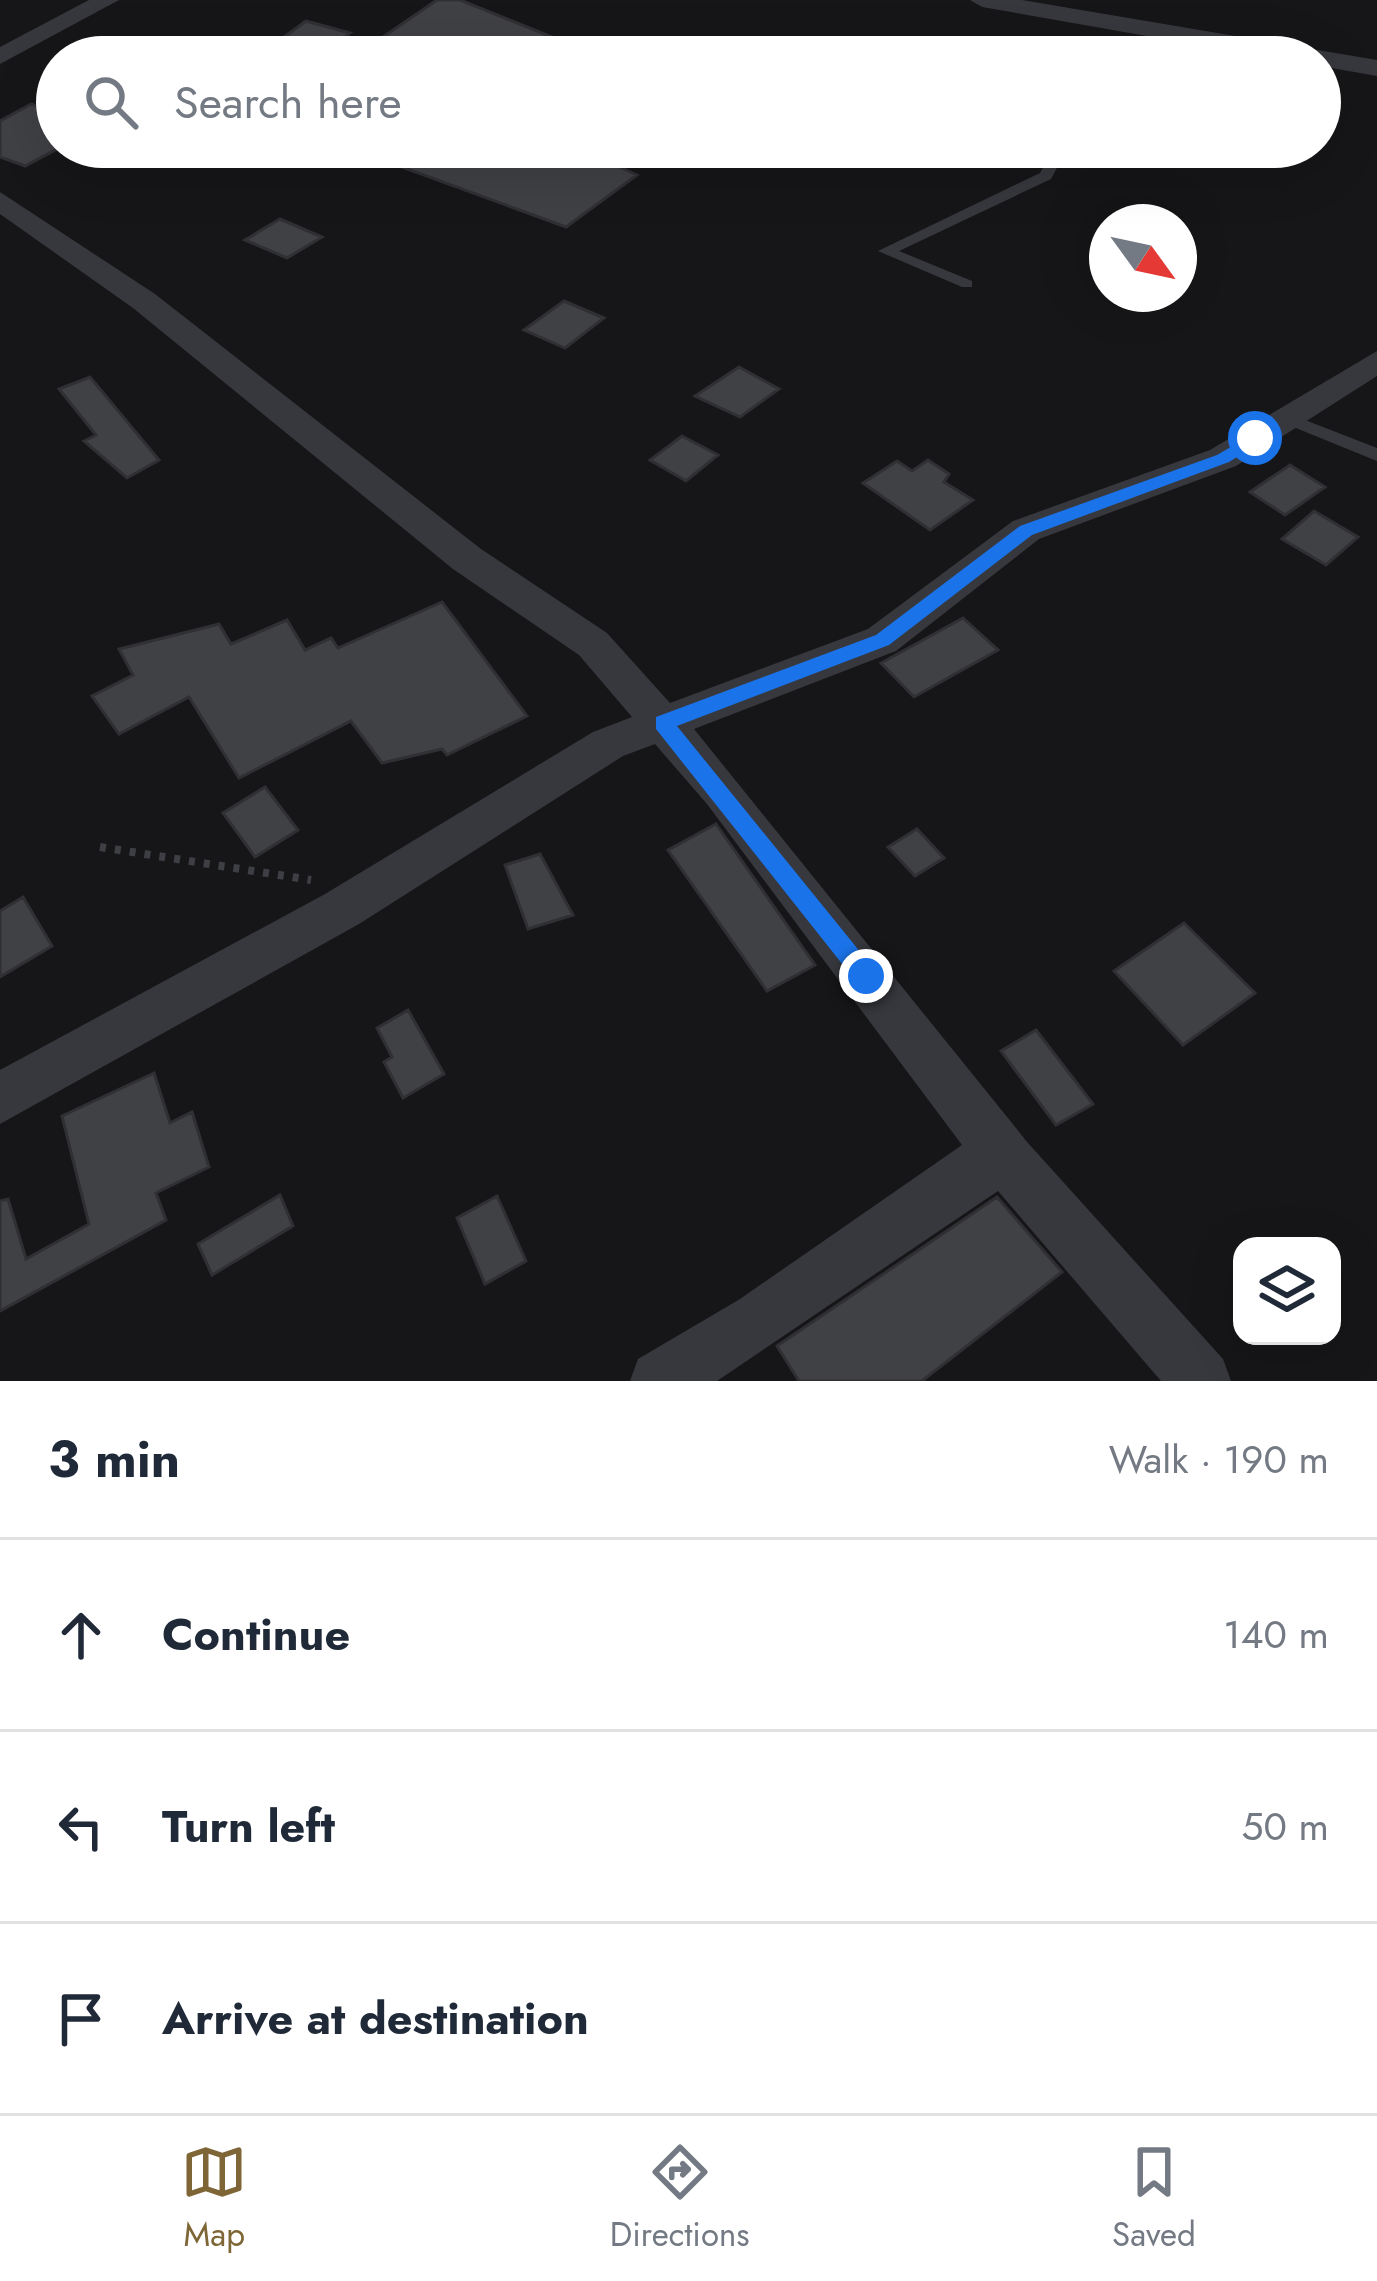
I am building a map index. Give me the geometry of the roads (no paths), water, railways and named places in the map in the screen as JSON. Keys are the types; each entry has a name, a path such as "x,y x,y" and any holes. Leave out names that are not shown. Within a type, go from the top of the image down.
{"street":[{"path":"39,36 107,0"},
{"path":"982,0 1188,27 1224,36"},
{"path":"0,57 36,38"},
{"path":"1341,62 1377,68"},
{"path":"0,201 144,301 467,559 593,644 722,791 1010,1162 1201,1381"},
{"path":"0,1098 372,890 608,744 882,640 1026,530 1223,458 1377,361"},
{"path":"660,1381 761,1320 980,1165 1010,1162"}],"lane":[{"path":"1177,36 1188,27"},
{"path":"967,284 886,250 1046,176 1050,168"},
{"path":"1287,418 1377,454"}]}
